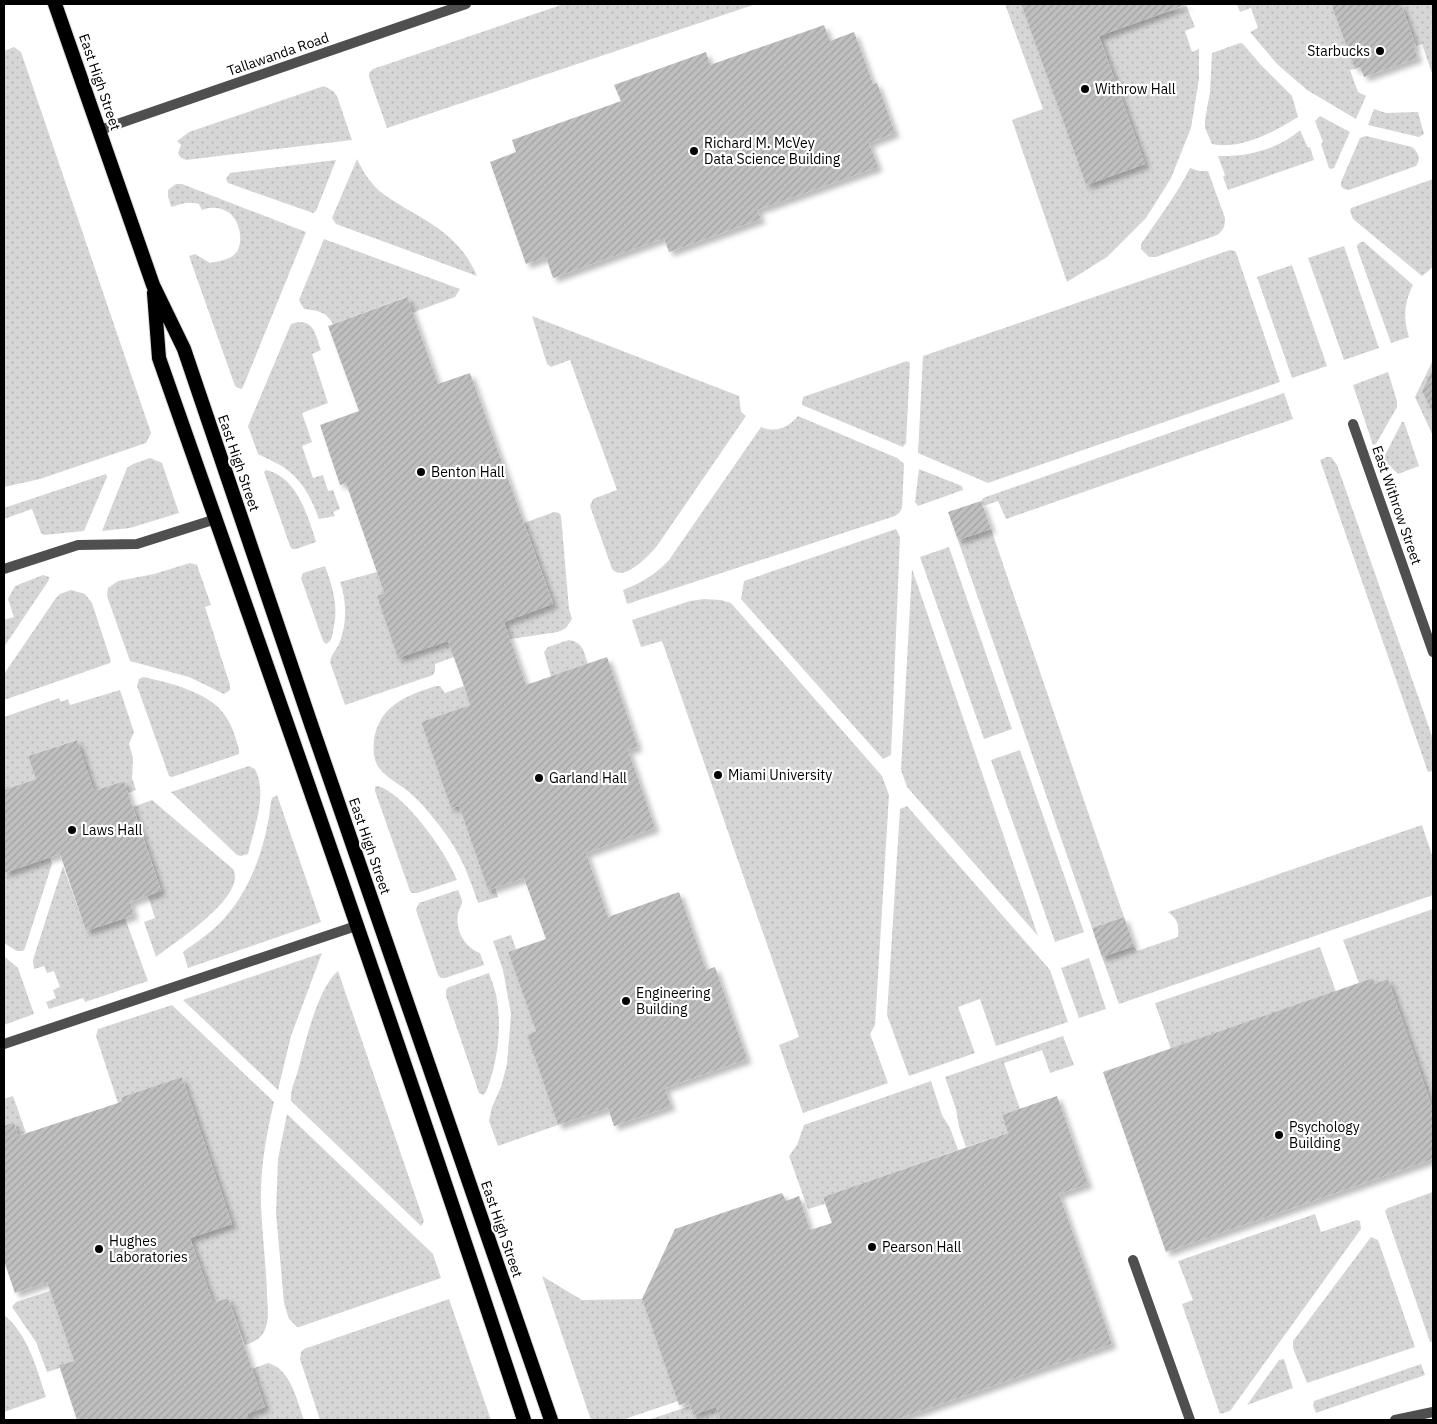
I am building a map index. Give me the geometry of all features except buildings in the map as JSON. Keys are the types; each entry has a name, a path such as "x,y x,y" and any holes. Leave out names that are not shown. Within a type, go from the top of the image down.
{"highway":[{"name":"East High Street","path":"55,4 153,285 184,349 551,1420"},
{"name":"East High Street","path":"153,285 159,358 464,1237 524,1420"}],"street":[{"name":"Tallawanda Road","path":"100,130 466,4"},
{"name":"East Withrow Street","path":"1353,424 1433,652"},
{"path":"4,570 78,545 137,544 216,519"},
{"path":"4,1044 356,926"},
{"path":"1133,1260 1190,1420"},
{"path":"1394,1420 1433,1412"}],"shaded area":[{"path":"564,4 756,4 387,128 369,77 369,73 373,69"},
{"path":"1005,4 1021,4 1086,185 1145,164 1099,36 1186,5 1195,27 1185,31 1192,52 1199,49 1199,79 1191,128 1171,178 1146,218 1107,257 1067,282 1012,120 1043,109"},
{"path":"1237,4 1331,4 1355,69 1350,70 1358,92 1366,96 1356,119 1307,90 1277,64 1250,32 1258,28 1251,8 1240,12"},
{"path":"1401,4 1433,4 1433,76 1422,44 1416,46"},
{"path":"1240,43 1292,96 1298,117 1268,134 1246,142 1223,145 1212,144 1205,128 1205,120 1210,92 1212,53"},
{"path":"14,47 21,52 151,433 146,443 40,479 4,487 4,51"},
{"path":"324,86 333,91 337,96 352,140 186,160 180,157 178,153 181,145 177,141 189,132"},
{"path":"1374,109 1386,113 1418,112 1424,134 1419,137 1368,125"},
{"path":"1320,116 1350,132 1334,168 1331,169 1321,144 1323,142 1315,121"},
{"path":"1300,130 1308,148 1310,147 1314,160 1228,190 1218,156 1240,155 1272,147 1292,137"},
{"path":"1366,136 1412,147 1418,156 1418,163 1416,166 1349,190 1344,189 1341,186 1341,182 1360,138"},
{"path":"357,159 367,177 378,190 428,221 456,244 464,253 477,276 336,224 332,218"},
{"path":"336,160 316,211 313,213 228,183 226,179 230,173"},
{"path":"1190,168 1208,171 1225,218 1224,228 1217,235 1156,257 1149,257 1141,249 1141,244 1173,198"},
{"path":"1433,179 1433,267 1422,276 1353,219 1350,211 1351,208"},
{"path":"176,184 182,184 306,232 241,389 235,386 189,256 195,254 210,263 231,257 239,248 239,230 231,214 223,210 208,208 202,210 199,204 192,203 171,207 168,190"},
{"path":"324,239 460,289 455,297 412,313 406,297 333,324 324,314 304,309 299,300"},
{"path":"1364,242 1413,285 1405,311 1409,337 1391,343 1358,251 1357,245"},
{"path":"1344,246 1379,348 1344,360 1308,258"},
{"path":"1230,250 1235,251 1237,255 1280,382 988,483 918,453 923,356"},
{"path":"1292,265 1327,366 1292,378 1257,277"},
{"path":"532,316 739,396 741,412 746,416 657,546 636,566 623,573 612,569 590,506 593,499 617,490 570,360 551,367 547,364"},
{"path":"298,322 308,324 316,335 321,350 312,354 328,403 302,413 312,442 302,446 313,478 323,475 328,491 333,490 340,509 333,512 335,516 319,519 310,498 297,479 283,467 258,454 248,426 291,324"},
{"path":"907,361 910,363 906,443 903,447 802,405 803,397"},
{"path":"1432,362 1433,368 1422,391 1433,414 1433,436 1415,397"},
{"path":"1388,372 1397,407 1376,444 1373,445 1353,385"},
{"path":"1284,393 1293,419 1006,519 998,501 983,506 981,501 983,498"},
{"path":"798,416 897,458 904,464 902,508 899,513 895,516 627,604 623,590 648,578 669,560 761,427 766,429 781,428 790,424"},
{"path":"1402,422 1404,422 1419,466 1398,474 1383,459"},
{"path":"1331,457 1337,465 1433,739 1433,771 1428,772 1320,460"},
{"path":"150,458 162,463 179,513 130,528 102,531 127,468"},
{"path":"919,469 962,486 963,490 918,506 915,502"},
{"path":"266,470 277,474 286,481 300,499 316,542 292,549 264,472"},
{"path":"106,474 107,477 84,531 44,535 41,533 32,509 4,519 4,508"},
{"path":"554,512 559,513 561,516 569,609 572,619 566,628 558,632 510,639 504,622 553,603 524,523"},
{"path":"896,529 900,537 891,755 883,759 741,599 744,581"},
{"path":"991,529 1124,917 1092,928 958,540"},
{"path":"949,547 1012,729 984,739 920,557"},
{"path":"190,563 197,565 211,605 205,607 230,685 230,690 224,694 189,677 130,661 108,599 108,588 118,581 154,574"},
{"path":"325,566 333,590 335,606 335,622 332,637 326,644 323,641 301,578 303,573"},
{"path":"912,569 1038,936 907,787 901,770"},
{"path":"377,572 384,593 377,596 398,657 448,641 454,657 435,664 433,675 345,705 330,662 342,637 345,621 344,597 340,582"},
{"path":"43,575 49,577 49,580 4,647 4,620 14,617 8,599 15,586"},
{"path":"71,590 85,594 92,603 111,661 110,663 4,700 4,674 56,598 60,594"},
{"path":"704,599 721,600 731,603 882,776 889,795 875,1025 870,1034 888,1083 803,1113 779,1045 799,1037 662,641 641,647 632,620 690,601"},
{"path":"569,640 580,645 588,664 551,677 544,652 548,647"},
{"path":"143,677 189,690 211,701 228,721 235,737 239,754 172,777 169,776 137,686 139,679"},
{"path":"440,686 445,693 464,686 470,705 421,722 451,808 459,806 488,890 495,888 498,897 478,903 454,846 418,800 382,772 375,758 374,739 382,717 396,703"},
{"path":"120,690 134,732 129,744 133,758 132,778 136,790 128,793 124,781 94,791 76,740 28,756 36,779 4,790 4,717 59,698 61,702 68,699 70,705"},
{"path":"1020,750 1084,932 1055,942 991,760"},
{"path":"249,766 255,769 259,779 260,800 248,854 241,856 237,855 171,792"},
{"path":"378,786 389,791 400,800 424,826 444,855 457,880 417,893 410,891 375,791 375,787"},
{"path":"277,795 321,922 188,968 183,952 217,926 235,904 249,881 263,843 272,798"},
{"path":"152,800 233,869 235,880 230,892 207,918 156,957 144,922 155,918 148,896 161,890 133,807"},
{"path":"907,806 1050,970 1068,1022 996,1046 980,999 958,1007 975,1053 909,1076 887,1015 900,809"},
{"path":"1422,825 1433,858 1433,895 1119,1004 1102,957 1134,946 1137,951 1178,937 1177,923 1168,912"},
{"path":"50,857 52,864 25,948 23,951 17,951 4,943 4,873"},
{"path":"63,866 86,931 125,918 148,981 85,1002 83,998 49,1009 46,1002 56,998 53,990 60,987 54,971 47,973 44,966 34,969 33,960"},
{"path":"458,890 462,902 457,919 459,932 469,947 480,953 484,965 441,978 438,975 416,910 419,903"},
{"path":"1433,909 1433,1110 1388,980 1375,984 1373,978 1359,983 1343,940"},
{"path":"511,935 516,949 508,952 536,1031 527,1035 558,1125 498,1146 489,1121 507,1064 511,1014 503,970 493,941"},
{"path":"1320,947 1336,992 1171,1049 1155,1003"},
{"path":"322,953 291,1036 278,1090 183,1000"},
{"path":"4,956 18,968 34,1014 4,1025"},
{"path":"1089,958 1106,1009 1079,1018 1061,968"},
{"path":"338,971 424,1221 421,1226 291,1101 292,1089 318,1003 324,990"},
{"path":"489,973 496,997 499,1035 493,1070 486,1092 483,1095 479,1093 446,996 446,990 449,987"},
{"path":"172,1005 274,1102 268,1127 261,1178 268,1319 262,1335 245,1345 228,1298 213,1303 190,1238 232,1224 182,1077 122,1097 122,1101 118,1103 96,1036 98,1029"},
{"path":"1063,1036 1074,1065 1050,1073 1042,1050 1004,1063 1020,1109 1002,1115 1008,1133 966,1147 945,1077"},
{"path":"931,1081 942,1115 950,1128 958,1150 823,1197 825,1204 808,1209 789,1156 797,1145 804,1125"},
{"path":"13,1096 26,1133 18,1136 14,1122 4,1126 4,1099"},
{"path":"287,1114 433,1254 441,1278 299,1327 289,1319 284,1303 276,1213 278,1159"},
{"path":"1433,1192 1433,1341 1430,1342 1385,1211 1388,1208"},
{"path":"1315,1214 1321,1232 1357,1220 1360,1221 1361,1229 1230,1411 1220,1414 1182,1304 1193,1300 1178,1261"},
{"path":"1371,1237 1378,1240 1415,1347 1307,1383 1293,1348 1293,1341"},
{"path":"542,1276 582,1300 642,1299 678,1401 622,1420 591,1420"},
{"path":"50,1291 74,1361 59,1365 60,1368 47,1372 36,1342 12,1307 16,1302"},
{"path":"449,1299 491,1420 320,1420 300,1359 301,1352 304,1349"},
{"path":"4,1315 19,1332 31,1353 46,1397 4,1412"},
{"path":"1284,1359 1293,1388 1247,1405 1279,1360"},
{"path":"268,1363 276,1366 288,1379 296,1395 304,1420 249,1420 247,1414 265,1407 252,1369"},
{"path":"1421,1364 1425,1375 1316,1413 1313,1405 1314,1401"},
{"path":"690,1406 693,1415 716,1407 720,1418 714,1420 648,1420"}],"place":[{"name":"Starbucks","path":"1380,51"},
{"name":"Withrow Hall","path":"1085,89"},
{"name":"Richard M. McVey Data Science Building","path":"694,151"},
{"name":"Benton Hall","path":"421,472"},
{"name":"Miami University","path":"718,775"},
{"name":"Garland Hall","path":"539,778"},
{"name":"Laws Hall","path":"72,830"},
{"name":"Engineering Building","path":"626,1001"},
{"name":"Psychology Building","path":"1279,1135"},
{"name":"Pearson Hall","path":"872,1247"},
{"name":"Hughes Laboratories","path":"99,1249"}]}
